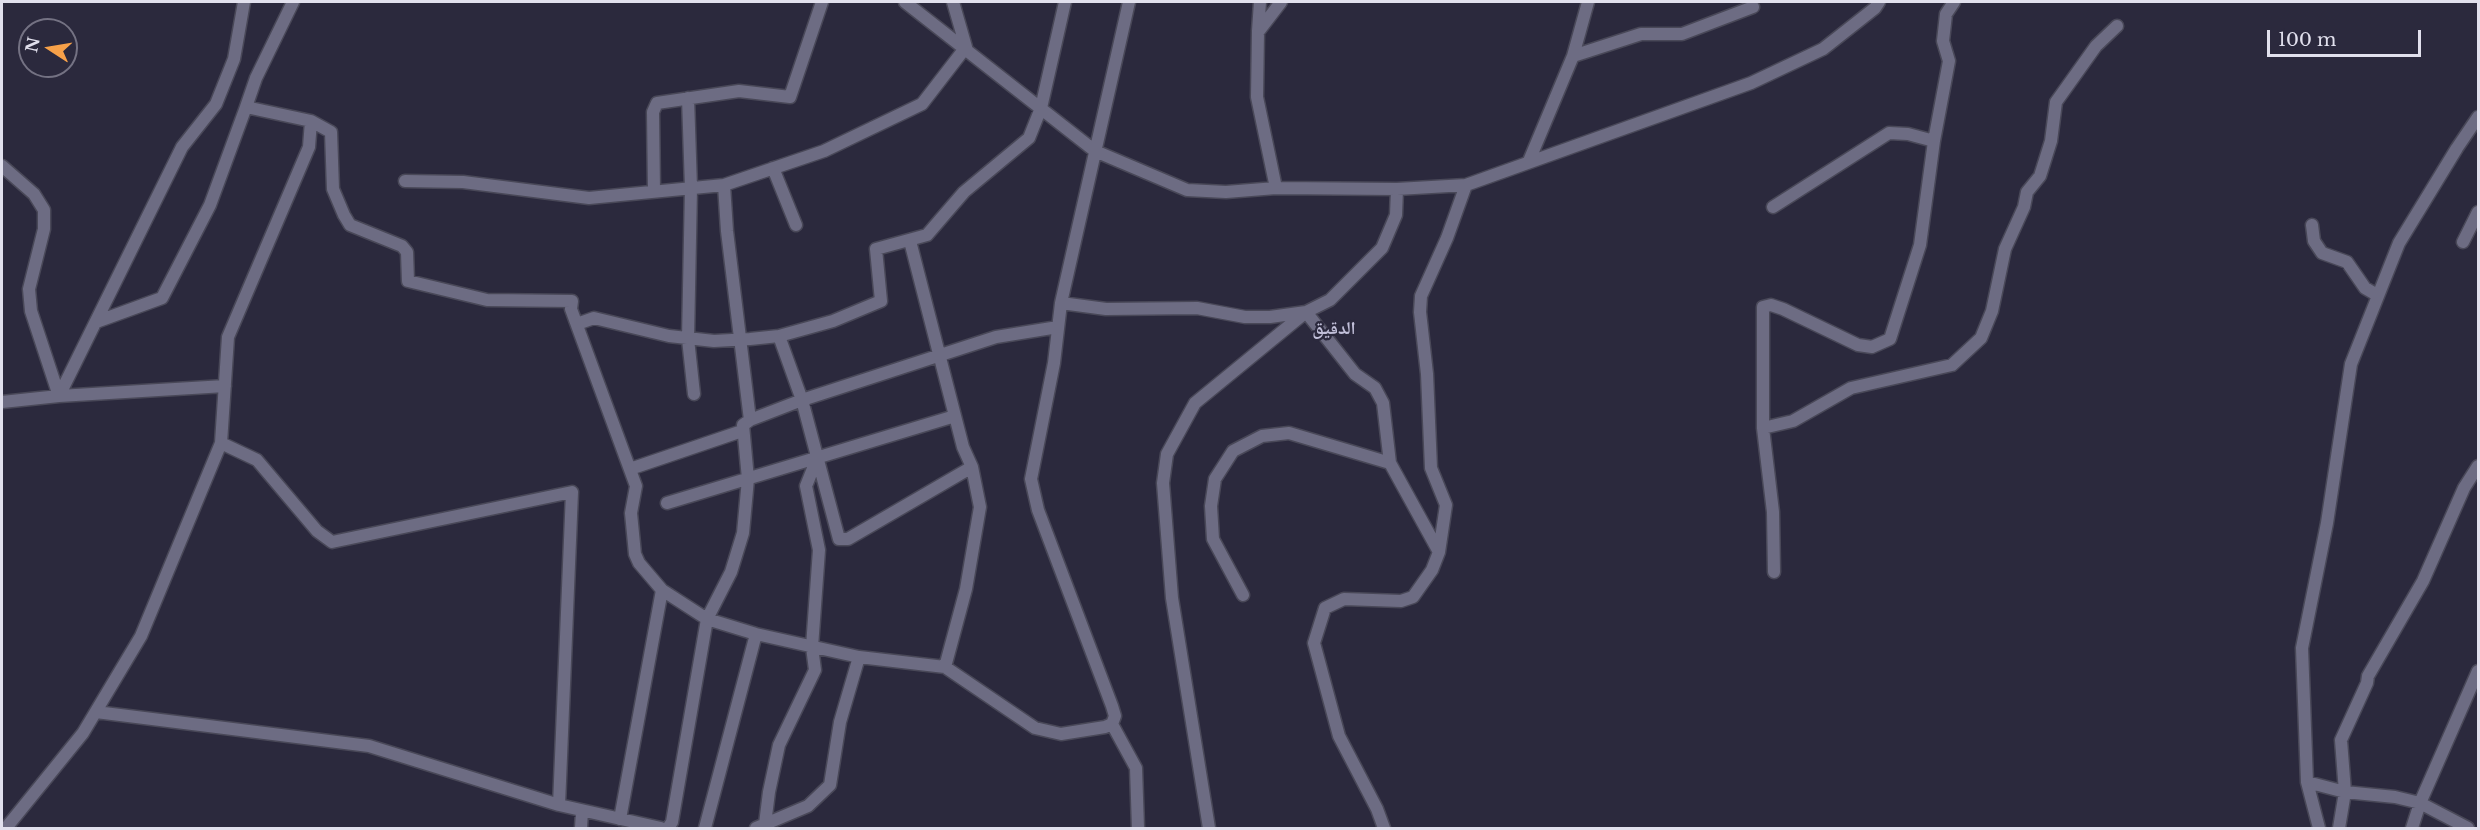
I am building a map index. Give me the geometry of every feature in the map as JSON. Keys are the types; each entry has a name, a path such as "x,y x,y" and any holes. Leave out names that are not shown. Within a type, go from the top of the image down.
{"street":[{"path":"59,396 182,147 216,104 234,59 244,2"},
{"path":"96,322 162,298 210,205 256,78 292,2"},
{"path":"654,191 653,112 657,103 739,91 790,97 822,2"},
{"path":"905,2 966,47 1095,151 1187,190 1226,192 1276,188 1397,189 1466,185 1751,83 1823,49 1875,8 1879,2"},
{"path":"953,2 966,47"},
{"path":"577,324 594,318 640,331 688,339 741,340 779,336 833,321 881,301 876,249 927,236 964,192 1029,138 1041,108 1065,2"},
{"path":"246,107 311,121 331,132 333,189 344,215 350,225 402,246 407,252 408,281 487,300 566,299 572,301 571,309 636,486 631,513 635,554 639,563 662,590 707,619 756,634 859,657 945,667 1035,728 1061,734 1106,727 1112,724 1115,716 1032,494 1031,479 1054,363 1062,303 1129,2"},
{"path":"1260,2 1257,97 1276,188"},
{"path":"1258,32 1281,2"},
{"path":"1529,161 1573,56 1588,2"},
{"path":"1774,572 1773,512 1763,428 1762,307 1771,305 1783,309 1858,345 1872,346 1890,339 1920,245 1934,141 1949,61 1942,41 1946,14 1954,2"},
{"path":"1573,56 1641,34 1682,33 1753,7"},
{"path":"1763,428 1793,420 1851,388 1952,365 1981,338 1992,311 2005,249 2024,207 2027,192 2040,176 2051,141 2056,102 2096,46 2117,26"},
{"path":"405,181 463,182 589,198 724,185 824,151 922,104 966,47"},
{"path":"688,98 691,188 688,339 694,394"},
{"path":"2319,828 2307,782 2302,648 2327,523 2351,364 2399,243 2457,147 2478,117"},
{"path":"6,828 83,733 141,636 221,443 228,337 309,147 311,121"},
{"path":"1773,207 1889,133 1908,134 1934,141"},
{"path":"2,166 34,194 44,210 44,229 29,289 31,310 59,396"},
{"path":"773,168 796,225"},
{"path":"724,185 727,231 750,420"},
{"path":"1384,828 1377,809 1339,736 1314,643 1325,608 1344,599 1401,601 1413,597 1432,570 1439,552 1446,505 1431,468 1427,374 1420,312 1421,296 1447,238 1466,185"},
{"path":"1209,828 1172,598 1163,494 1167,454 1195,403 1306,312 1330,300 1382,248 1396,215 1397,189"},
{"path":"2463,242 2478,212"},
{"path":"2312,225 2314,241 2322,253 2347,262 2365,288 2377,295"},
{"path":"910,241 963,447 972,467 980,507 966,589 945,667"},
{"path":"1062,303 1106,309 1197,308 1245,317 1270,317 1306,312"},
{"path":"1306,312 1355,374 1375,388 1383,403 1390,463 1439,552"},
{"path":"668,828 672,822 707,619 731,572 743,533 748,479 743,425 750,420 802,400 996,337 1058,327"},
{"path":"779,336 802,400 839,539 848,539 972,467"},
{"path":"2,402 59,396 225,386"},
{"path":"667,503 955,416"},
{"path":"630,469 742,431"},
{"path":"1243,595 1214,539 1211,506 1215,478 1233,451 1262,436 1289,433 1390,463"},
{"path":"221,443 257,460 317,531 332,542 572,492 559,805"},
{"path":"761,826 778,745 815,670 812,647 819,550 806,486 818,456"},
{"path":"2338,828 2345,792 2341,740 2368,676 2422,581 2464,488 2478,466"},
{"path":"620,819 662,590"},
{"path":"705,828 756,634"},
{"path":"761,826 808,806 830,785 840,722 859,657"},
{"path":"2412,828 2420,803 2478,678"},
{"path":"96,712 369,746 559,805 661,828"},
{"path":"1112,724 1136,768 1138,828"},
{"path":"2307,782 2345,792 2395,797 2420,803 2468,828"},
{"path":"581,828 582,811"}],"district":[{"name":"الدقيق","path":"1334,329"}]}
